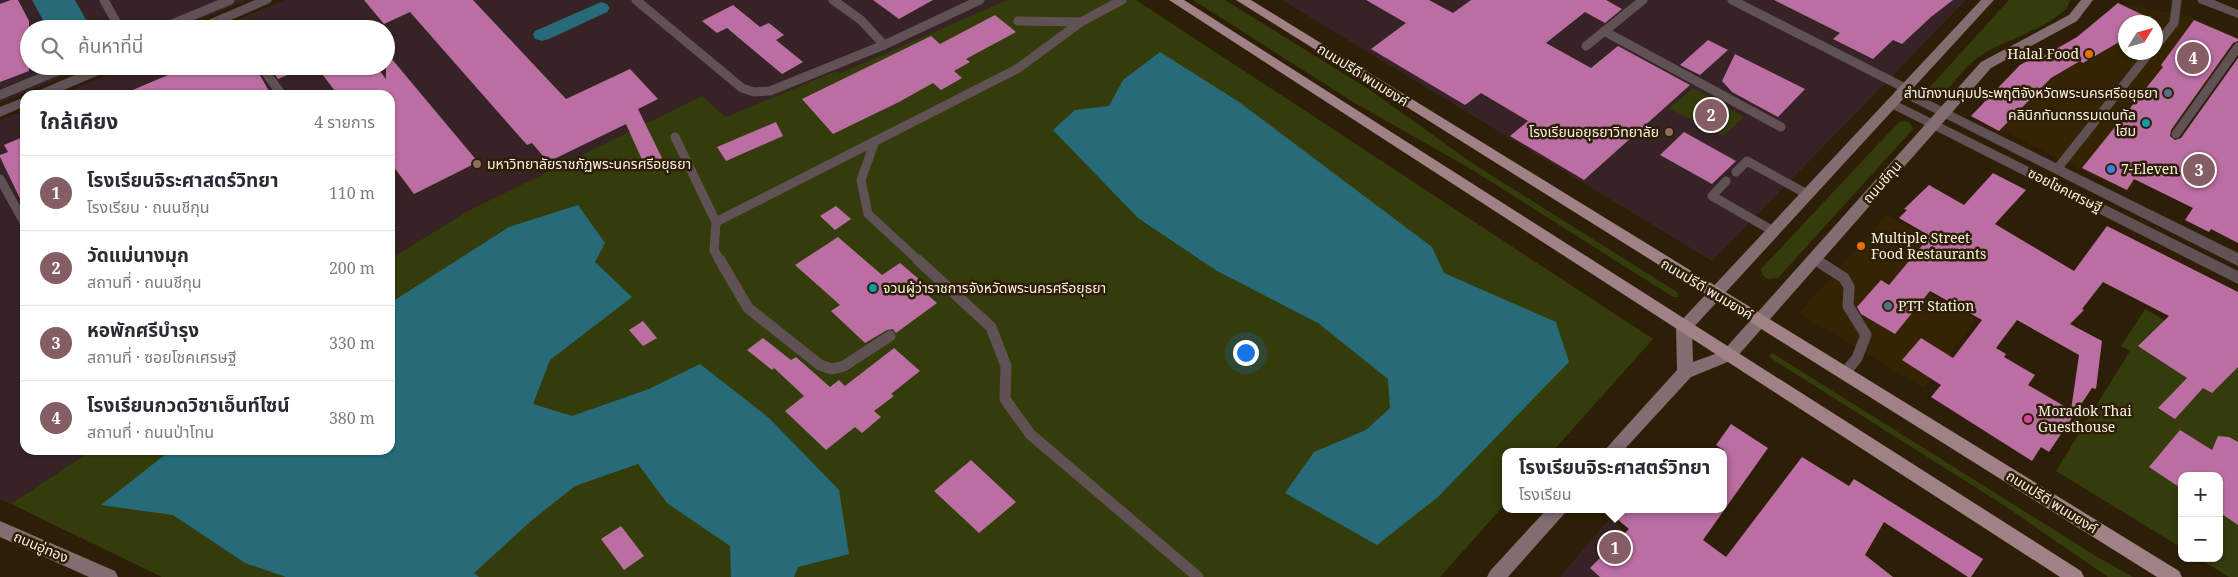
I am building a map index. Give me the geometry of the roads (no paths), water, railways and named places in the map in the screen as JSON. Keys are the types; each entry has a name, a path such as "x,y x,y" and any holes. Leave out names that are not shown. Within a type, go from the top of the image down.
{"main road":[{"path":"1175,0 2074,577"},
{"name":"ถนนปรีดี พนมยงค์","path":"1242,0 2173,577"},
{"path":"1685,372 1684,327 1988,0"},
{"name":"ถนนชีกุน","path":"1615,448 1685,372 1729,355 1986,65 2073,18 2087,0"},
{"path":"1496,577 1554,513"},
{"name":"ถนนอู่ทอง","path":"0,530 109,577"}],"street":[{"path":"219,20 266,0"},
{"path":"2203,0 2238,14"},
{"path":"52,90 87,75"},
{"name":"ซอยโชคเศรษฐี","path":"1904,90 2238,260"},
{"name":"ซอยโชคเศรษฐี","path":"1892,102 2238,278"},
{"path":"0,112 20,103"}],"lane":[{"path":"104,0 115,20"},
{"path":"182,20 230,0"},
{"path":"636,0 742,88 754,92 770,91 884,45 980,0"},
{"path":"833,0 861,20 884,45"},
{"path":"716,222 1017,69 1081,22 1122,0"},
{"path":"1732,0 1904,90"},
{"path":"2163,37 2174,23 2177,0"},
{"path":"1586,46 1639,1"},
{"path":"1018,21 1081,22"},
{"path":"1604,32 1781,127"},
{"path":"2176,134 2238,47"},
{"path":"2057,169 2144,60"},
{"path":"0,95 48,75"},
{"path":"268,75 278,90"},
{"path":"675,137 716,222 714,250 748,308 820,365 832,369 844,366 890,336"},
{"path":"875,141 861,180 868,214 991,327 1006,366 1005,399 1030,434 1198,577"},
{"path":"1736,172 1747,161 1807,194"},
{"path":"0,179 20,215"},
{"path":"1726,181 1712,196 1773,231"},
{"path":"1815,258 1844,278 1849,287 1848,306 1866,335 1857,358 1845,373"}],"water":[{"path":"32,0 75,0 86,20 43,20"},
{"path":"1160,52 1239,102 1432,247 1444,273 1556,322 1569,362 1438,497 1377,545 1285,493 1314,452 1366,430 1390,408 1388,379 1318,323 1217,271 1138,218 1053,130 1075,110 1109,106 1123,80"},
{"path":"578,205 605,243 595,262 632,297 550,360 533,404 572,416 649,389 700,364 769,418 839,490 849,554 798,567 794,577 731,577 730,546 667,503 638,464 575,486 531,521 474,573 479,577 286,577 245,563 173,515 101,505 165,455 395,455 395,300 509,227"}],"waterway":[{"path":"542,35 601,8"}],"place":[{"name":"Halal Food","path":"2089,54"},
{"name":"โรงเรียนกวดวิชาเอ็นท์ไซน์","path":"2193,58"},
{"name":"สำนักงานคุมประพฤติจังหวัดพระนครศรีอยุธยา","path":"2168,93"},
{"name":"วัดแม่นางมุก","path":"1711,115"},
{"name":"คลินิกทันตกรรมเดนทัล โฮม","path":"2146,123"},
{"name":"โรงเรียนอยุธยาวิทยาลัย","path":"1669,132"},
{"name":"มหาวิทยาลัยราชภัฏพระนครศรีอยุธยา","path":"477,164"},
{"name":"7-Eleven","path":"2111,169"},
{"name":"หอพักศรีบำรุง","path":"2199,170"},
{"name":"Multiple Street Food Restaurants","path":"1861,246"},
{"name":"จวนผู้ว่าราชการจังหวัดพระนครศรีอยุธยา","path":"873,288"},
{"name":"PTT Station","path":"1888,306"},
{"name":"Moradok Thai Guesthouse","path":"2028,419"},
{"name":"โรงเรียนจิระศาสตร์วิทยา","path":"1615,548"}]}
